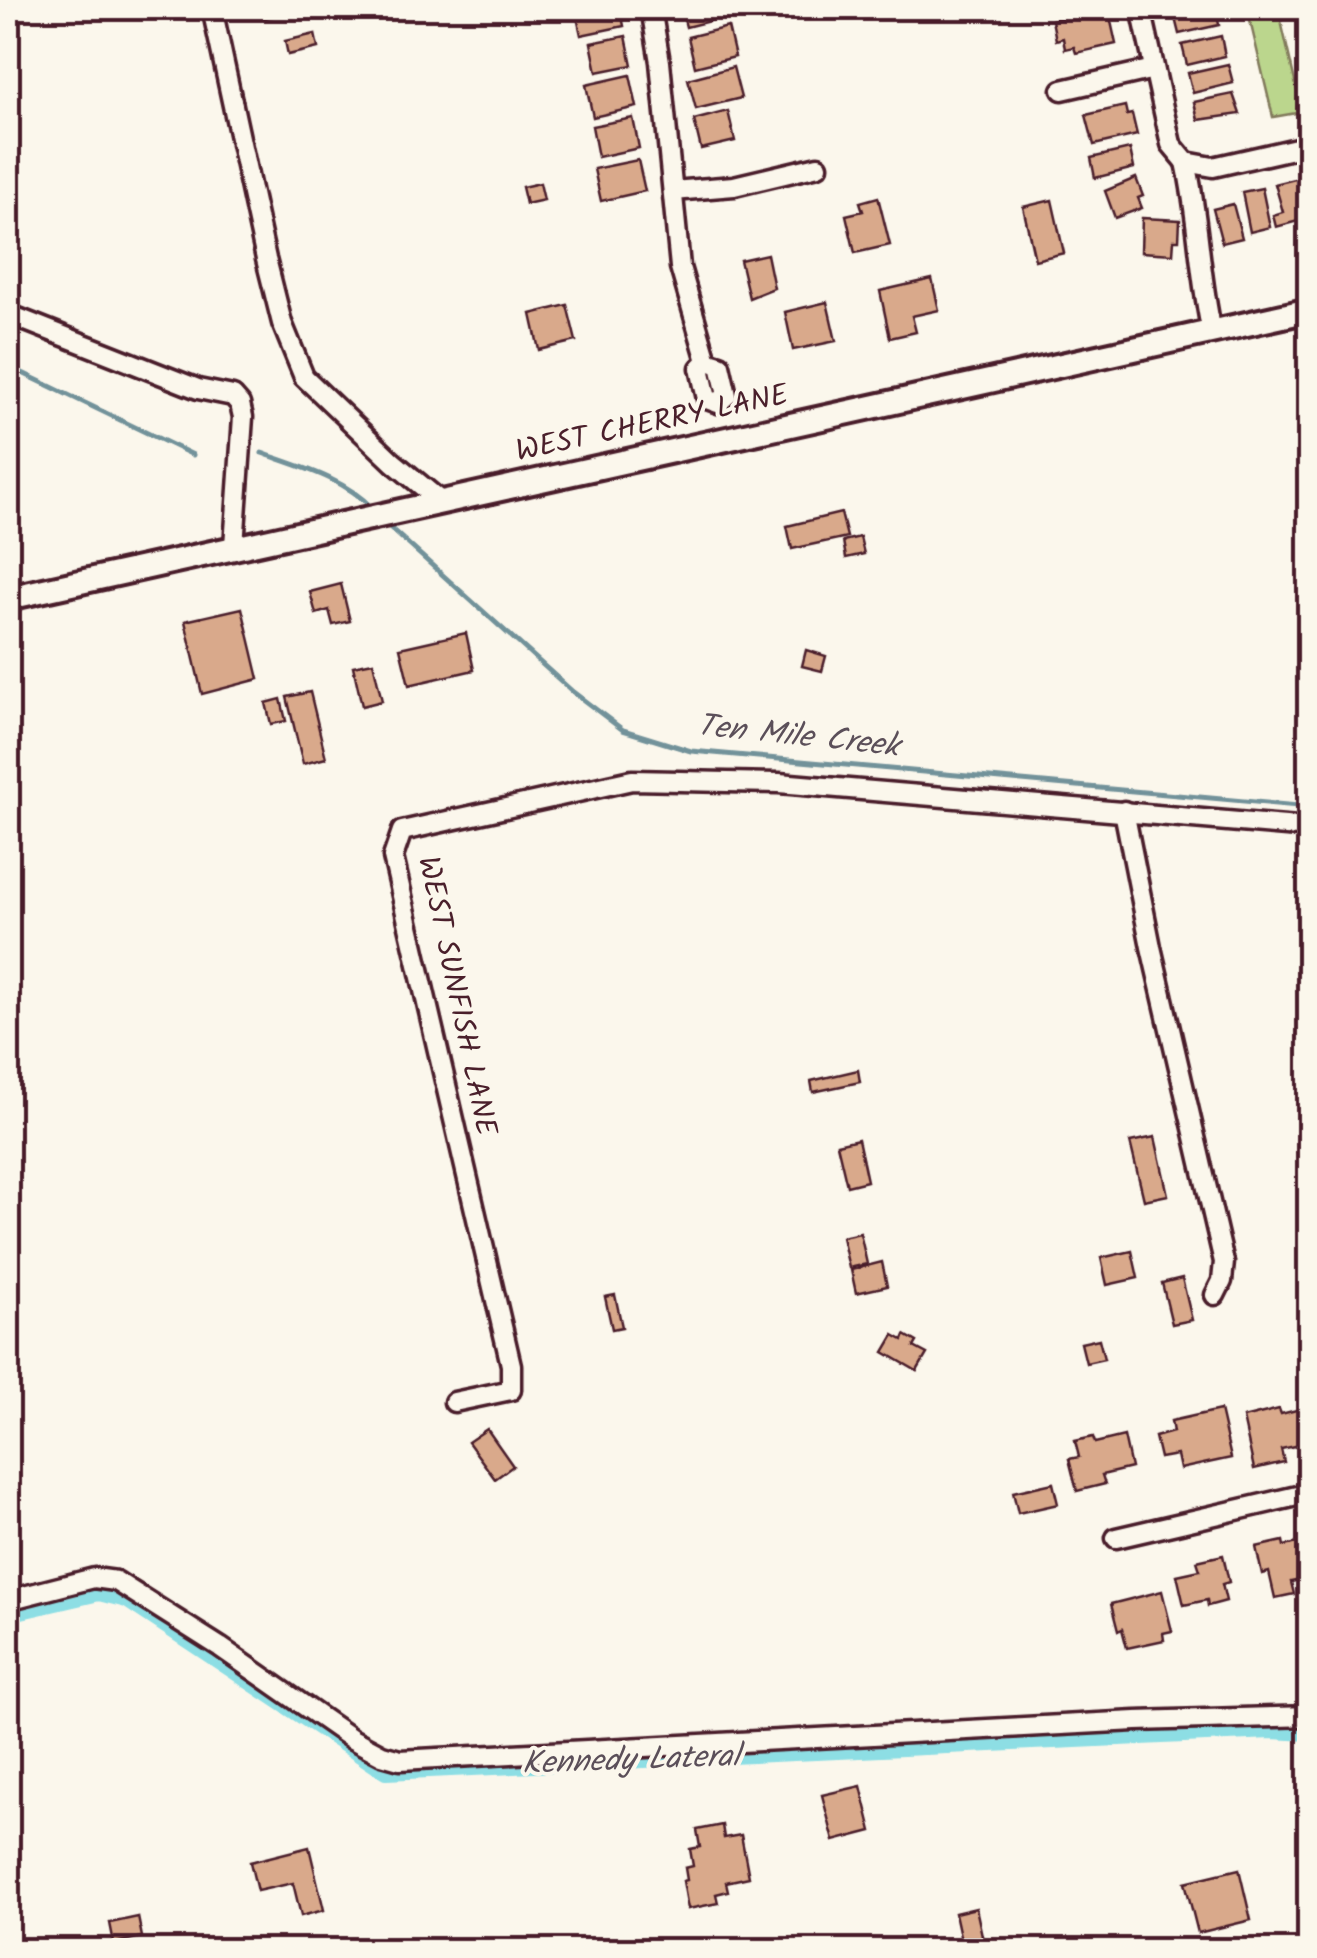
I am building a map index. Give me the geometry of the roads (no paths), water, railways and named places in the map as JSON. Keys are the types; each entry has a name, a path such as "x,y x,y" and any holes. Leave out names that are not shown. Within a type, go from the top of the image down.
{"main road":[{"name":"WEST CHERRY LANE","path":"8,598 1310,310"}],"street":[{"path":"212,8 282,323 304,376 393,462 439,500"},
{"path":"651,8 680,267 707,361 700,368 707,398 718,403 726,439"},
{"path":"1141,8 1171,144 1186,162 1194,197 1201,286 1212,332"},
{"path":"1062,90 1154,69"},
{"path":"1186,162 1212,167 1310,145"},
{"path":"672,191 734,186 818,166"},
{"path":"8,314 198,389 233,396 243,417 234,546"},
{"name":"WEST SUNFISH LANE","path":"454,1402 511,1390 511,1365 393,857 402,831 632,780 779,783 1310,828"},
{"path":"1124,811 1151,948 1224,1262 1222,1281 1215,1295"},
{"path":"1116,1538 1310,1493"},
{"path":"8,1600 94,1578 116,1580 352,1739 400,1760 1136,1720 1310,1716"}],"waterway":[{"name":"Ten Mile Creek","path":"8,366 193,455"},
{"name":"Ten Mile Creek","path":"262,453 335,481 372,508"},
{"name":"Ten Mile Creek","path":"386,524 573,692 623,730 691,751 1310,807"},
{"name":"Kennedy Lateral","path":"8,1613 99,1592 127,1599 386,1771 1271,1730 1310,1732"}]}
